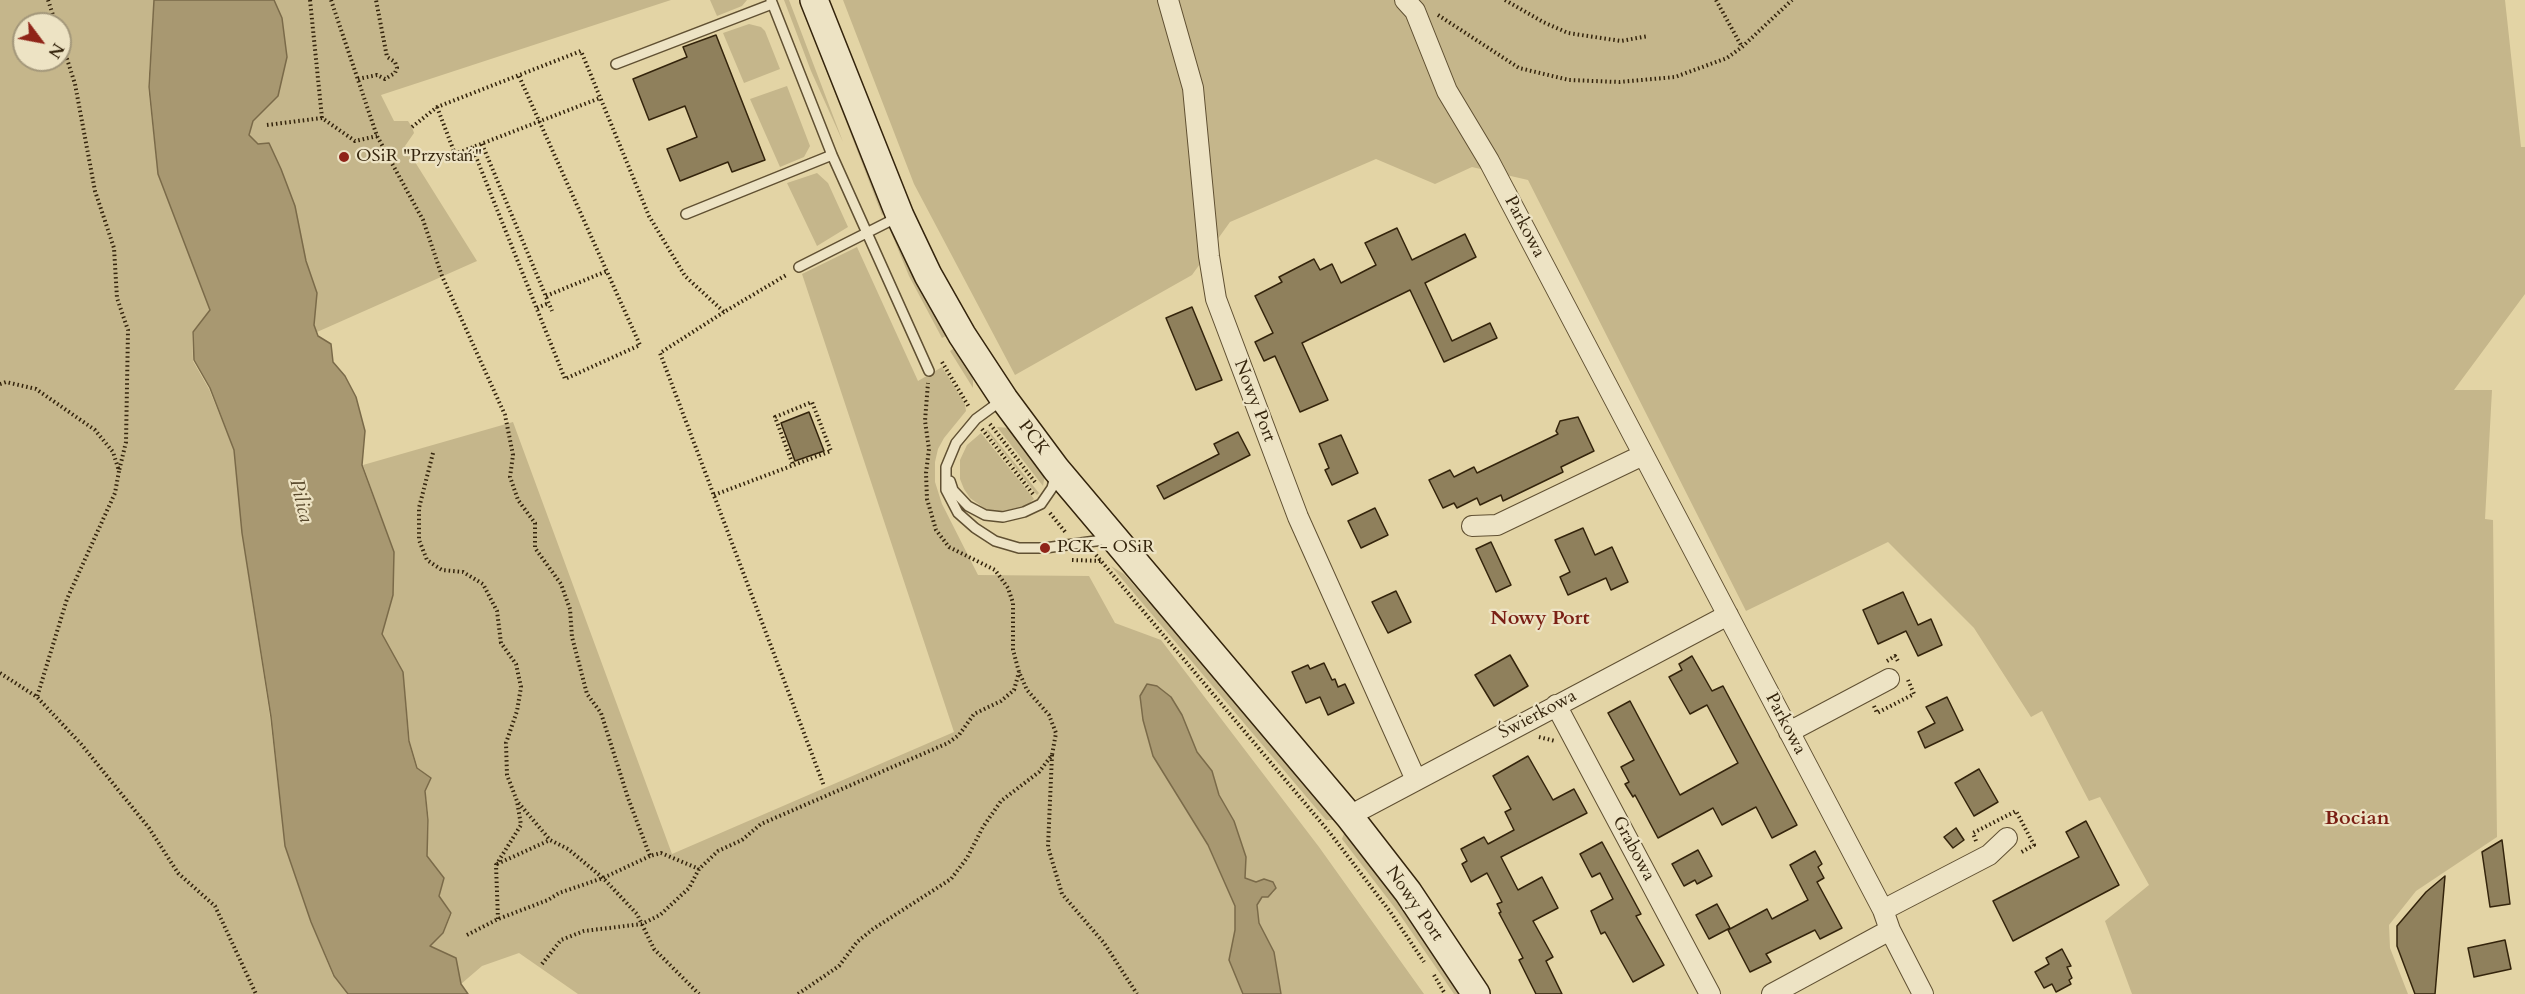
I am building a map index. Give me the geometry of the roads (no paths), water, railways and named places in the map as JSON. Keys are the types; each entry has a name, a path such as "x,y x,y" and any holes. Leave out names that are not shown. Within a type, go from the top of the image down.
{"street":[{"name":"PCK","path":"814,0 900,216 951,315 1004,399 1056,469 1349,816"},
{"name":"Nowy Port","path":"1168,0 1193,88 1209,256 1216,299 1298,517 1416,780"},
{"name":"Parkowa","path":"1405,0 1415,12 1447,91 1490,161 1883,910 1890,930 1923,994"},
{"path":"1472,526 1497,525 1643,455"},
{"name":"Świerkowa","path":"1349,816 1728,615"},
{"path":"1789,732 1893,671"},
{"name":"Grabowa","path":"1556,705 1710,994"},
{"name":"Nowy Port","path":"1349,816 1408,892 1476,994"},
{"path":"1883,910 1989,855 2011,847"},
{"path":"1772,994 1890,930"}],"lane":[{"path":"616,64 772,2 832,155 929,371"},
{"path":"686,214 832,155"},
{"path":"799,267 900,216"},
{"path":"1004,399 976,419 956,443 946,467 946,490 958,513 995,541 1019,548 1045,548 1116,538"},
{"path":"946,467 953,490 968,506 985,515 1003,517 1024,512 1041,504 1052,488 1056,469"}],"water":[{"name":"Pilica","path":"154,0 274,0 282,18 287,57 278,96 253,121 249,135 258,144 269,143 281,169 295,206 306,261 317,293 314,325 318,336 331,344 333,362 345,376 356,397 365,431 362,465 394,552 393,595 382,634 403,672 409,741 417,768 431,778 425,791 428,820 427,856 444,878 439,896 451,913 443,933 430,946 456,958 461,984 468,994 348,994 334,976 311,922 285,846 271,717 242,533 234,450 210,388 194,360 193,332 210,310 158,174 149,87"},
{"path":"1147,684 1157,686 1171,697 1182,715 1197,752 1212,771 1219,795 1234,821 1246,857 1245,878 1256,882 1264,879 1273,882 1276,888 1268,897 1262,897 1257,905 1259,923 1274,952 1281,994 1243,994 1229,960 1235,930 1235,906 1208,845 1153,756 1143,720 1140,696"}],"place":[{"name":"OSiR \"Przystań\"","path":"344,157"},
{"name":"PCK - OSiR","path":"1045,548"}],"district":[{"name":"Nowy Port","path":"1540,619"},
{"name":"Bocian","path":"2357,819"}]}
